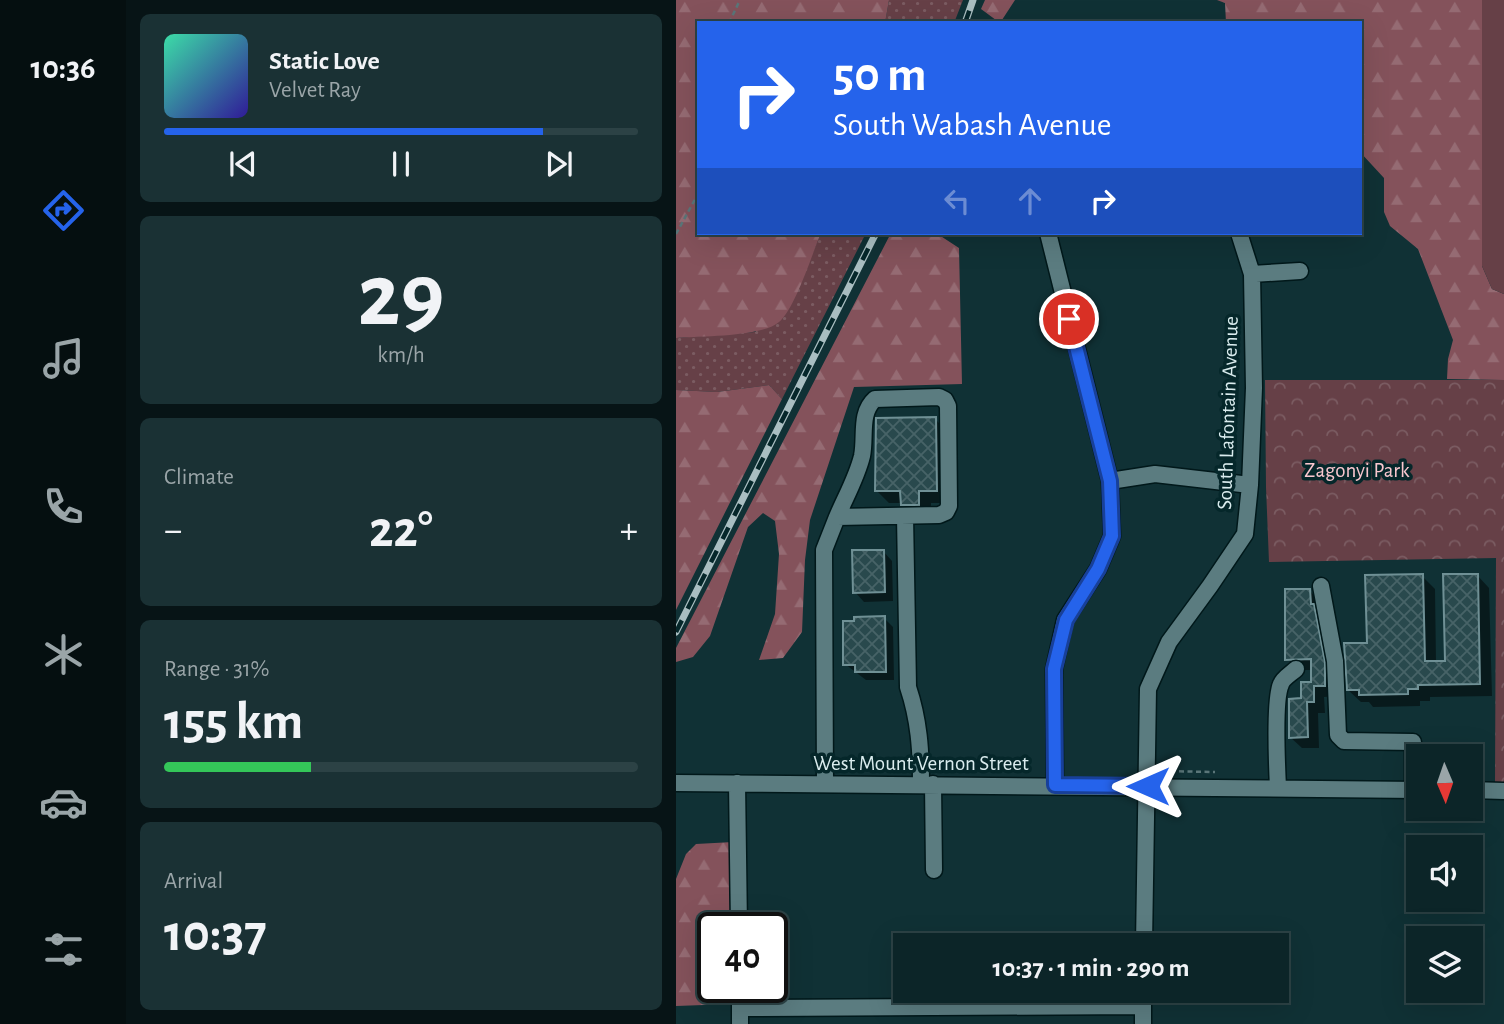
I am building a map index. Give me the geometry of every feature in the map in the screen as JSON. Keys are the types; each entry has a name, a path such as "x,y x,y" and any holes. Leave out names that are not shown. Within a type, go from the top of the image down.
{"street":[{"path":"1048,235 1110,481 1112,536 1098,569 1066,620 1054,669 1055,785"},
{"name":"South Lafontain Avenue","path":"1144,933 1148,689 1169,642 1245,534 1254,388 1252,274 1240,235"},
{"path":"1252,274 1300,271"},
{"path":"825,784 824,550 837,517 862,457 866,412 875,399 939,397 945,400 948,406 949,506 939,515 837,517"},
{"path":"1110,481 1155,474 1250,485"},
{"path":"905,516 908,687 914,705 927,784 934,870"},
{"path":"1321,586 1335,661 1338,736 1343,741 1413,744"},
{"path":"1278,788 1280,687 1297,669"},
{"name":"West Mount Vernon Street","path":"676,783 1406,790"},
{"path":"737,783 739,912"},
{"path":"1483,790 1504,791"},
{"path":"740,1016 1031,1003"},
{"path":"1143,1003 1143,1024"}],"path":[{"path":"730,21 740,0"},
{"path":"676,234 697,196"}],"green space":[{"path":"676,0 889,0 885,21 697,21 697,235 820,235 797,294 779,322 759,331 676,338"},
{"path":"889,0 963,0 955,21 885,21"},
{"path":"985,0 1015,0 1001,21 981,9"},
{"path":"1217,0 1482,0 1482,266 1492,289 1504,294 1504,380 1447,379 1453,340 1418,249 1390,226 1384,212 1384,178 1362,154 1362,21 1226,21 1225,3"},
{"path":"1482,0 1504,0 1504,294 1492,289 1482,266"},
{"path":"820,235 865,235 782,399 769,385 717,392 676,390 676,338 755,332 792,302"},
{"path":"890,235 939,235 959,248 962,384 854,387 810,520 805,560 802,632 783,658 759,660 775,614 779,554 775,521 763,513 748,527 710,636 693,657 676,662 676,648"},
{"name":"Zagonyi Park","path":"1265,380 1504,380 1504,785 1495,785 1496,558 1269,562"},
{"path":"769,385 782,399 676,610 676,390 717,392"},
{"path":"733,842 732,912 697,912 697,1003 731,1004 676,1006 676,879 686,854 696,844"}],"building":[{"path":"936,417 937,491 919,491 919,505 901,505 900,491 875,491 876,418"},
{"path":"852,550 884,550 885,592 853,593"},
{"path":"1423,574 1425,661 1445,661 1443,574 1478,574 1480,684 1418,685 1418,689 1408,689 1408,694 1359,695 1359,690 1347,690 1344,643 1367,643 1365,575"},
{"path":"1285,589 1310,589 1325,662 1325,686 1314,686 1314,702 1307,702 1308,737 1289,738 1289,699 1301,698 1301,682 1311,682 1311,659 1285,660"},
{"path":"885,616 886,672 855,672 855,665 843,665 843,621 854,621 854,617"}],"railway":[{"path":"966,21 973,0"},
{"path":"676,632 875,235"}],"route":[{"path":"1069,319 1110,481 1112,536 1098,569 1066,620 1054,669 1055,785 1148,786"}]}
